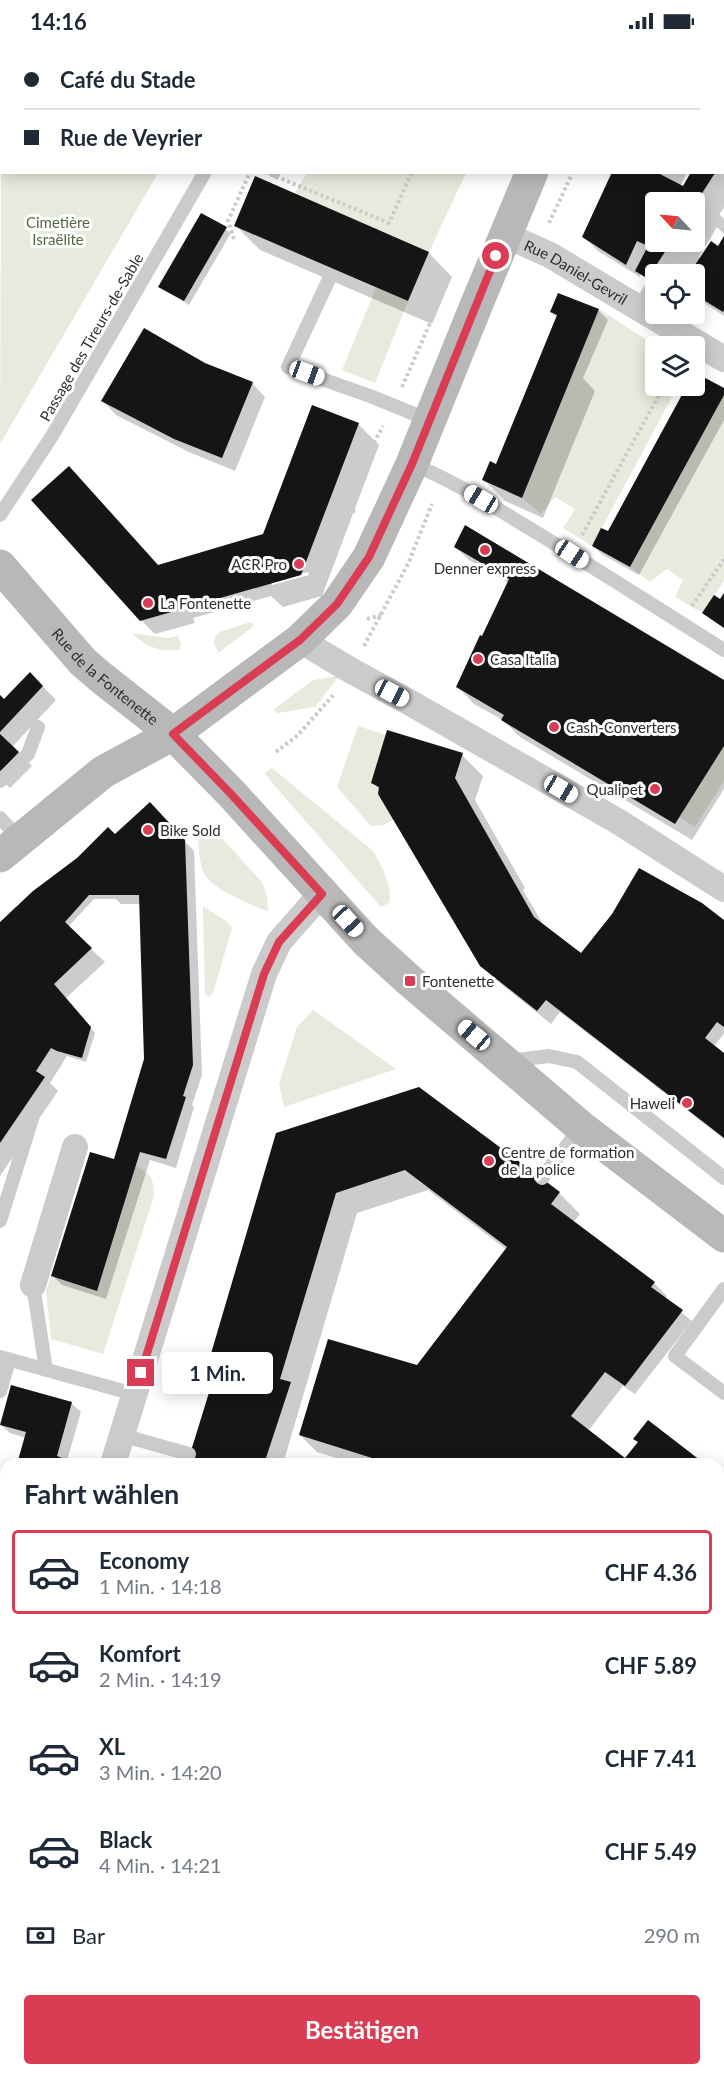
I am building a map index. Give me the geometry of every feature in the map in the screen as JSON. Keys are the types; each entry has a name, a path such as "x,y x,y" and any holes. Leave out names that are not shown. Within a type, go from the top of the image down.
{"main road":[{"path":"7,838 103,772 173,734 300,640 337,604 369,557 412,464 531,174"},
{"name":"Rue de la Fontenette","path":"0,566 83,662 173,734 366,941 581,1127 724,1236"}],"street":[{"path":"705,213 724,183"},
{"name":"Rue Daniel-Gevril","path":"505,235 645,299"},
{"name":"Rue Daniel-Gevril","path":"679,324 724,359"},
{"path":"300,640 619,822 724,889"},
{"path":"115,1458 264,974 279,942 322,894"},
{"path":"33,1285 75,1147"}],"lane":[{"name":"Passage des Tireurs-de-Sable","path":"0,515 52,436 204,174"},
{"path":"330,277 288,367 429,420"},
{"path":"412,464 452,481 724,650"},
{"path":"0,781 28,754 38,727"},
{"path":"506,1062 549,1056 577,1062 724,1178"},
{"path":"0,1221 38,1100"},
{"path":"542,1178 581,1127"},
{"path":"33,1285 46,1370"},
{"path":"724,1289 675,1356 724,1394"},
{"path":"0,1391 5,1359 134,1394"},
{"path":"121,1435 189,1454"}],"path":[{"path":"234,239 228,221 249,174"},
{"path":"270,174 389,223 411,174"},
{"path":"549,223 572,174"},
{"path":"347,493 394,406 442,297"},
{"path":"572,554 659,396"},
{"path":"691,606 724,560"},
{"path":"276,752 298,735 331,699"},
{"path":"466,979 470,975"}],"green space":[{"name":"Cimetière Israëlite","path":"1,174 157,174 0,444"},
{"path":"306,174 466,174 429,252 294,194"},
{"path":"376,288 408,301 375,383 342,370"},
{"path":"599,309 645,339 645,396 673,396 592,546 563,528 575,509 555,497 541,514 522,498"},
{"path":"724,395 724,581 702,613 675,597 683,580 667,569 650,582 630,567"},
{"path":"251,622 254,626 218,653 214,643 216,635"},
{"path":"132,633 167,638 178,636 181,645 179,650 159,649 142,642"},
{"path":"339,676 315,707 278,713 273,710 313,680"},
{"path":"358,726 386,735 379,794 394,819 384,825 371,826 337,787"},
{"path":"724,746 724,781 695,827 679,817"},
{"path":"272,768 373,851 388,883 389,903 381,907 274,785 265,773"},
{"path":"209,824 262,882 267,896 268,912 223,891 204,873 200,860 198,836"},
{"path":"203,906 232,928 213,993 209,997 205,994"},
{"path":"313,1010 396,1069 284,1107 279,1084 297,1027"},
{"path":"136,1166 151,1178 154,1196 103,1354 51,1339 46,1291 51,1276 97,1291"}],"building":[{"path":"611,174 660,174 683,186 690,174 715,174 704,192 645,192 645,245 637,241 626,265 582,237"},
{"path":"255,176 429,252 408,301 234,226"},
{"path":"201,213 227,227 184,301 158,287"},
{"path":"724,236 723,312 705,301 705,264 696,264 711,241 718,246"},
{"path":"645,252 669,252 662,264 645,264 645,277 635,271"},
{"path":"558,293 599,309 522,498 482,480 490,461 496,464 557,315 550,312"},
{"path":"144,328 205,363 253,382 222,458 174,439 101,401"},
{"path":"705,378 724,388 724,395 630,567 592,546 601,528 608,531 681,396 705,396"},
{"path":"312,405 359,423 301,575 140,621 31,500 69,466 158,565 263,534"},
{"path":"465,525 724,680 724,746 675,824 501,720 504,715 456,687 509,579 454,547"},
{"path":"724,593 724,628 702,613 714,595 720,599"},
{"path":"30,672 43,686 0,732 0,695 4,699"},
{"path":"387,730 463,753 455,778 534,917 581,953 612,914 639,868 702,903 724,920 724,1027 717,1022 705,1038 724,1053 724,1138 546,1000 537,1011 480,966 378,794 379,787 371,783"},
{"path":"0,734 19,752 0,772"},
{"path":"150,802 185,840 193,1065 183,1096 186,1097 166,1159 140,1152 97,1291 51,1276 90,1152 114,1159 144,1059 139,895 89,895 65,922 92,948 54,984 91,1027 82,1058 51,1048 36,1071 45,1077 0,1143 0,922 33,891 77,858 108,827 115,834"},
{"path":"419,1087 560,1192 551,1204 655,1282 651,1287 683,1310 625,1386 605,1372 571,1416 625,1458 372,1458 299,1435 328,1339 417,1365 507,1247 405,1170 336,1193 280,1379 291,1382 266,1458 189,1458 219,1360 210,1357 276,1133"},
{"path":"11,1385 72,1402 57,1456 62,1458 19,1458 26,1432 0,1425"},
{"path":"648,1420 697,1458 625,1458 638,1442 633,1439"}],"place":[{"name":"Denner express","path":"485,550"},
{"name":"ACR Pro","path":"299,564"},
{"name":"La Fontenette","path":"148,603"},
{"name":"Casa Italia","path":"478,659"},
{"name":"Cash-Converters","path":"554,727"},
{"name":"Qualipet","path":"655,789"},
{"name":"Bike Sold","path":"148,830"},
{"name":"Fontenette","path":"410,981"},
{"name":"Haweli","path":"687,1103"},
{"name":"Centre de formation de la police","path":"489,1161"}],"route":[{"path":"141,1373 264,974 279,942 322,894 173,734 300,640 337,604 369,557 412,464 496,256"}]}
